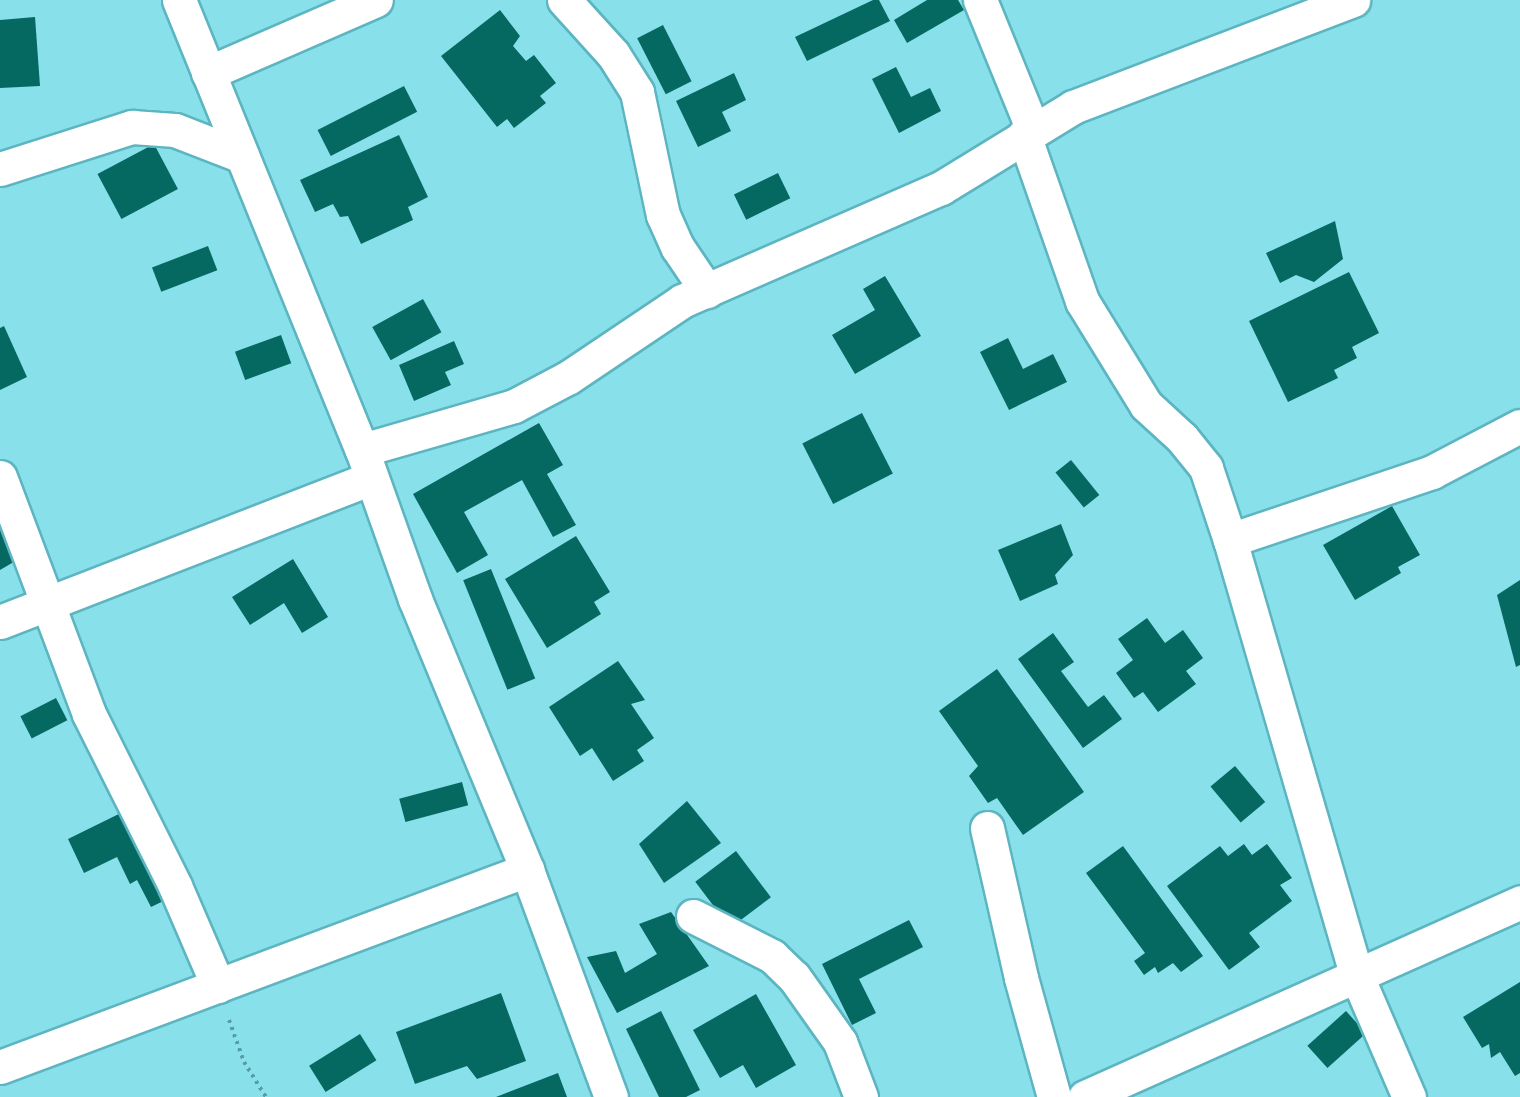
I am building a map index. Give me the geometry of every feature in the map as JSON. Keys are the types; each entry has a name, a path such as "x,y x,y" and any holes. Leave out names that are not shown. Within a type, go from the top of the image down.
{"street":[{"path":"179,0 367,464 415,599 527,870 611,1097"},
{"path":"208,73 375,0"},
{"path":"564,0 613,54 637,92 663,214 678,248 707,291"},
{"path":"980,0 1028,132 1082,301 1146,405 1182,438 1206,468 1230,540 1356,974 1409,1097"},
{"path":"0,622 367,464 514,406 569,377 682,301 941,188 1028,132 1110,91 1353,0"},
{"path":"0,169 132,127 175,130 242,156"},
{"path":"1230,540 1432,472 1520,426"},
{"path":"0,477 89,714 175,886 218,986"},
{"path":"987,828 1021,978 1054,1097"},
{"path":"0,1067 527,870"},
{"path":"1084,1097 1356,974 1520,903"},
{"path":"693,916 772,956 794,977 840,1042 861,1097"}],"path":[{"path":"218,986 244,1062 266,1097"}],"building":[{"path":"873,0 879,0 890,21 807,61 795,37"},
{"path":"927,0 958,0 964,10 907,43 894,20"},
{"path":"500,10 520,36 513,46 526,61 534,55 556,83 540,96 546,103 514,128 507,119 497,127 441,56"},
{"path":"35,17 40,86 0,88 0,20"},
{"path":"663,25 692,81 666,94 637,38"},
{"path":"896,67 911,97 930,88 941,111 899,133 872,79"},
{"path":"734,73 746,100 722,112 731,131 698,147 676,101"},
{"path":"404,86 417,112 331,156 318,130"},
{"path":"399,135 428,197 408,207 413,220 361,244 348,216 340,217 333,204 315,212 300,180"},
{"path":"154,144 178,189 121,219 97,174"},
{"path":"778,173 790,198 746,220 734,194"},
{"path":"1335,221 1343,259 1314,282 1296,275 1280,283 1266,253"},
{"path":"208,246 217,270 161,292 152,268"},
{"path":"1349,272 1379,333 1352,347 1357,358 1334,370 1338,378 1288,402 1249,321"},
{"path":"885,276 921,336 855,374 832,335 875,310 863,289"},
{"path":"423,299 441,332 391,360 372,327"},
{"path":"4,326 27,377 0,390 0,328"},
{"path":"281,335 291,363 245,380 235,352"},
{"path":"1008,338 1023,369 1053,354 1067,382 1009,410 980,352"},
{"path":"454,341 464,364 445,372 451,385 414,401 399,365"},
{"path":"862,413 893,474 833,504 802,443"},
{"path":"539,423 563,465 547,474 576,525 553,537 522,480 464,512 488,555 457,573 413,494"},
{"path":"1071,460 1099,495 1084,508 1055,473"},
{"path":"1392,506 1420,555 1398,567 1401,573 1355,600 1323,545"},
{"path":"0,514 24,556 0,570"},
{"path":"1061,524 1073,555 1055,575 1058,584 1020,601 998,550"},
{"path":"576,536 610,592 594,602 601,614 547,648 505,579"},
{"path":"293,559 328,617 302,633 284,603 250,625 232,597"},
{"path":"491,569 535,678 507,690 463,580"},
{"path":"1520,580 1520,665 1516,667 1497,595"},
{"path":"1147,618 1165,643 1183,630 1203,658 1186,671 1196,684 1158,712 1143,692 1134,698 1116,673 1133,660 1118,639"},
{"path":"1053,633 1074,662 1061,671 1088,707 1104,695 1122,719 1083,748 1018,659"},
{"path":"618,661 645,700 631,704 654,738 637,750 644,761 613,781 592,748 580,756 549,707"},
{"path":"997,669 1084,792 1023,835 997,798 988,803 969,776 978,766 939,711"},
{"path":"56,698 67,720 32,738 20,716"},
{"path":"1235,766 1265,802 1241,823 1210,787"},
{"path":"462,782 468,805 405,822 399,799"},
{"path":"687,801 721,843 664,883 639,844"},
{"path":"133,807 176,895 151,907 137,880 130,884 117,857 84,873 68,839"},
{"path":"1244,844 1252,855 1267,844 1292,878 1280,885 1292,901 1249,933 1260,947 1229,970 1167,886 1220,846 1228,856"},
{"path":"1123,846 1203,956 1181,972 1173,963 1158,973 1155,967 1144,975 1134,961 1145,953 1086,873"},
{"path":"736,851 771,897 730,928 695,882"},
{"path":"671,912 709,966 617,1013 587,957 616,951 625,973 657,954 639,924"},
{"path":"909,920 923,947 859,979 876,1013 852,1025 822,964"},
{"path":"1520,982 1520,1073 1515,1076 1500,1052 1491,1058 1489,1044 1482,1048 1463,1017"},
{"path":"501,993 526,1061 477,1079 467,1066 415,1084 396,1032"},
{"path":"756,994 796,1065 756,1088 743,1065 720,1078 693,1030"},
{"path":"661,1011 700,1090 686,1097 659,1097 626,1029"},
{"path":"1346,1011 1366,1033 1327,1068 1307,1046"},
{"path":"360,1034 376,1060 326,1092 309,1066"},
{"path":"558,1073 567,1097 496,1097"}]}
